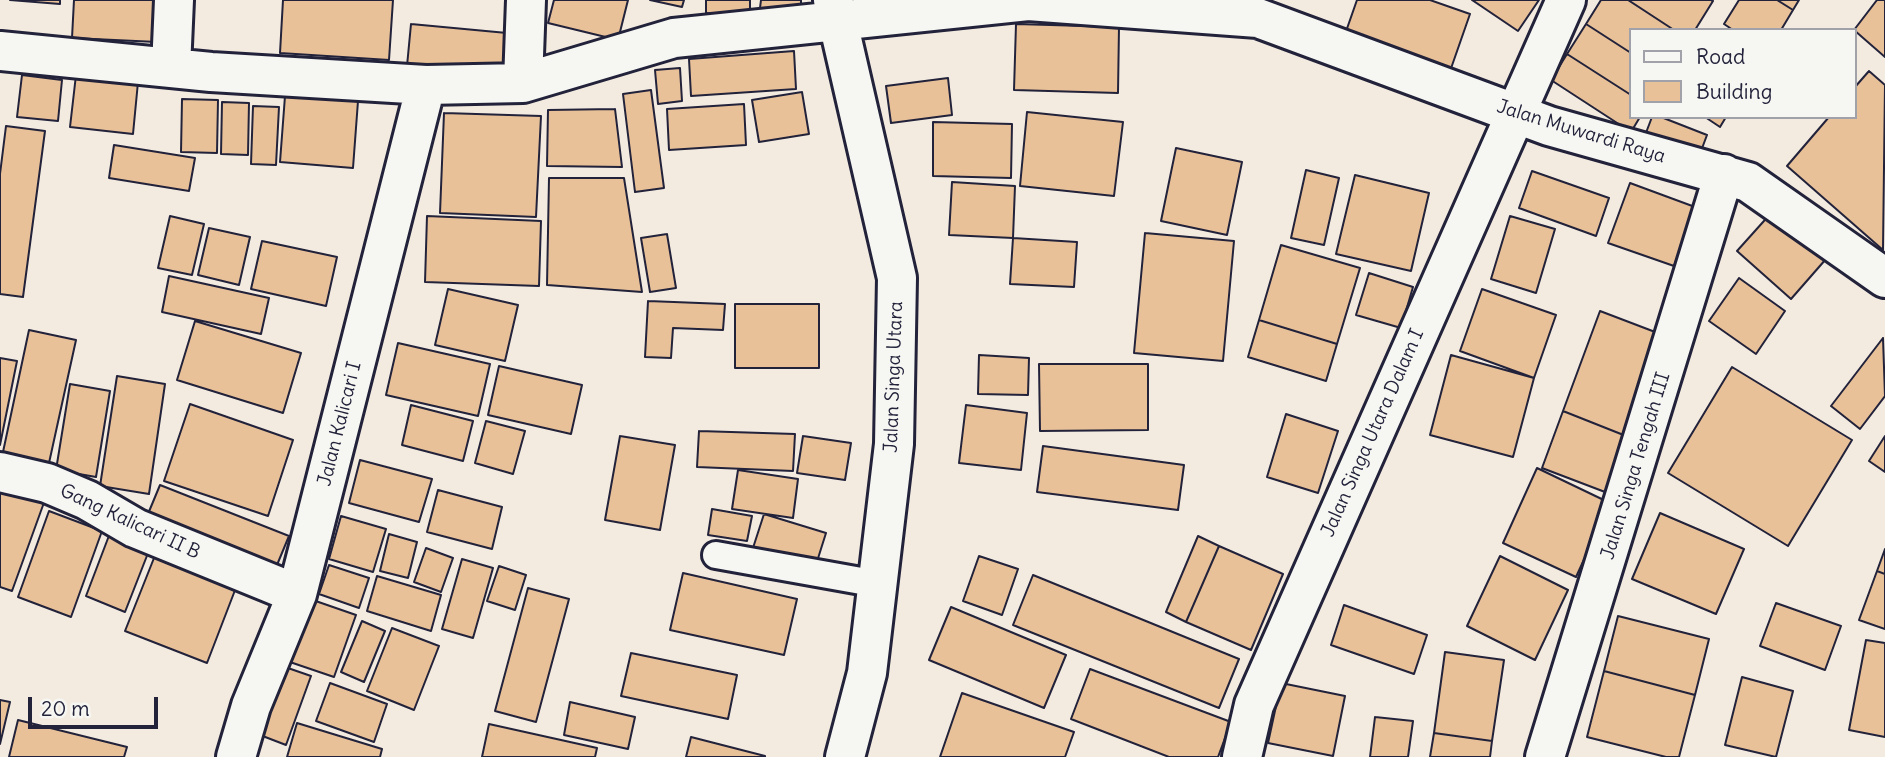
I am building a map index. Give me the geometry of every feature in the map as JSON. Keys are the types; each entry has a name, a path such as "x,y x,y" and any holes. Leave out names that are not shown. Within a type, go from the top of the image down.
{"street":[{"path":"171,68 174,0"},
{"path":"523,83 526,0"},
{"name":"Jalan Singa Utara Dalam I","path":"1242,757 1254,705 1566,0"},
{"path":"0,51 171,68 426,85 523,83 674,38 835,11 1028,1 1259,9"},
{"name":"Jalan Muwardi Raya","path":"1259,9 1549,126 1748,181 1885,278"},
{"name":"Jalan Singa Utara","path":"835,11 897,278 894,444 867,673 845,757"},
{"name":"Jalan Kalicari I","path":"236,757 251,706 297,594 426,85"},
{"name":"Jalan Singa Tengah III","path":"1545,757 1724,174"},
{"name":"Gang Kalicari II B","path":"0,472 47,483 87,500 135,528 297,594"}],"lane":[{"path":"716,555 878,584"}],"building":[{"path":"10,0 60,0 60,4"},
{"path":"74,0 159,0 157,42 72,38"},
{"path":"283,0 393,0 389,60 280,53"},
{"path":"554,0 628,0 618,40 548,23"},
{"path":"650,0 684,0 682,7"},
{"path":"706,0 750,0 750,15 706,13"},
{"path":"761,0 801,0 801,9 760,8"},
{"path":"1357,0 1430,0 1470,14 1448,77 1343,40"},
{"path":"1472,0 1539,0 1518,31"},
{"path":"1601,0 1628,0 1671,28 1630,28 1630,52 1586,24"},
{"path":"1628,0 1713,1 1696,28 1671,28"},
{"path":"1739,0 1777,0 1793,10 1782,28 1730,28 1724,24"},
{"path":"1777,0 1799,0 1793,10"},
{"path":"1877,0 1885,0 1885,57 1857,33 1856,28"},
{"path":"411,24 507,33 502,74 407,66"},
{"path":"1016,24 1119,27 1118,93 1014,90"},
{"path":"1586,24 1630,52 1630,94 1567,54"},
{"path":"794,51 796,89 691,96 689,59"},
{"path":"1567,54 1630,94 1630,119 1639,119 1631,132 1551,80"},
{"path":"680,68 682,101 658,104 655,70"},
{"path":"1869,71 1885,85 1883,250 1787,166 1827,119 1857,119 1857,85"},
{"path":"22,75 62,80 58,121 17,117"},
{"path":"76,75 138,82 133,134 70,127"},
{"path":"948,78 952,115 891,123 886,86"},
{"path":"651,90 664,188 635,192 623,94"},
{"path":"802,92 809,134 759,142 752,100"},
{"path":"285,96 358,101 353,168 280,162"},
{"path":"182,99 218,100 217,153 181,152"},
{"path":"222,102 249,103 248,155 221,154"},
{"path":"744,104 746,145 669,150 667,109"},
{"path":"253,106 279,107 276,165 251,164"},
{"path":"615,109 622,167 547,166 548,110"},
{"path":"1027,112 1123,122 1114,196 1020,186"},
{"path":"444,113 541,116 536,217 440,213"},
{"path":"1651,119 1666,119 1707,135 1698,159 1644,138"},
{"path":"1708,119 1725,119 1720,127"},
{"path":"933,122 1012,124 1011,178 933,176"},
{"path":"6,126 45,131 23,297 0,294 0,174"},
{"path":"114,145 195,158 189,191 109,178"},
{"path":"1176,148 1242,162 1227,235 1161,221"},
{"path":"1306,170 1339,178 1324,245 1291,238"},
{"path":"1532,171 1609,198 1596,236 1519,208"},
{"path":"1355,175 1429,193 1411,271 1336,254"},
{"path":"549,178 624,178 642,292 547,285"},
{"path":"952,182 1015,186 1013,238 949,235"},
{"path":"1630,183 1695,207 1674,266 1608,243"},
{"path":"1772,212 1826,259 1791,299 1737,251"},
{"path":"170,216 204,224 192,275 158,268"},
{"path":"427,216 541,221 539,286 425,282"},
{"path":"1510,216 1555,229 1536,293 1491,279"},
{"path":"209,228 250,237 239,285 198,275"},
{"path":"1145,233 1234,241 1223,361 1134,353"},
{"path":"667,234 676,288 650,292 641,238"},
{"path":"1013,238 1077,242 1074,287 1010,284"},
{"path":"262,241 337,257 326,306 251,289"},
{"path":"1281,245 1360,268 1337,344 1259,320"},
{"path":"1369,273 1413,287 1401,328 1356,315"},
{"path":"169,276 269,298 261,334 162,312"},
{"path":"1739,278 1785,311 1756,354 1709,321"},
{"path":"448,289 518,305 505,361 435,345"},
{"path":"1482,289 1556,315 1534,378 1460,351"},
{"path":"648,301 725,304 723,330 673,328 671,358 645,357"},
{"path":"735,304 819,304 819,368 735,368"},
{"path":"1600,311 1663,335 1626,436 1563,411"},
{"path":"1259,320 1337,344 1326,381 1248,357"},
{"path":"195,321 301,353 283,413 177,380"},
{"path":"29,330 76,340 49,463 3,452"},
{"path":"1883,338 1885,396 1860,429 1831,406"},
{"path":"398,343 490,364 478,416 386,395"},
{"path":"979,355 1029,358 1028,395 978,394"},
{"path":"1451,355 1534,378 1513,457 1430,435"},
{"path":"0,358 17,361 0,445"},
{"path":"1039,364 1148,364 1148,430 1040,431"},
{"path":"499,366 582,385 571,434 488,415"},
{"path":"1732,367 1852,440 1788,546 1668,473"},
{"path":"117,376 165,384 149,494 100,486"},
{"path":"70,384 110,391 96,477 56,470"},
{"path":"190,404 293,440 268,516 164,481"},
{"path":"411,405 473,421 463,461 402,445"},
{"path":"966,405 1027,413 1021,470 959,463"},
{"path":"1563,411 1626,436 1605,492 1542,468"},
{"path":"1286,414 1338,431 1318,493 1267,477"},
{"path":"486,421 525,431 513,474 475,463"},
{"path":"699,431 795,434 793,471 697,467"},
{"path":"620,436 675,445 660,530 605,520"},
{"path":"803,436 851,443 845,480 797,473"},
{"path":"1885,436 1885,472 1869,461"},
{"path":"1043,446 1184,465 1178,510 1037,492"},
{"path":"360,460 432,479 419,522 349,503"},
{"path":"1537,468 1610,503 1576,577 1503,543"},
{"path":"738,470 798,479 793,518 732,509"},
{"path":"0,481 46,497 12,591 0,587"},
{"path":"160,485 289,536 272,577 143,526"},
{"path":"438,490 502,507 492,549 427,532"},
{"path":"712,509 752,516 747,541 708,535"},
{"path":"49,511 102,531 71,617 18,597"},
{"path":"1660,513 1744,549 1716,614 1632,579"},
{"path":"764,514 826,533 814,571 752,551"},
{"path":"341,516 386,529 373,572 329,559"},
{"path":"110,533 150,548 125,612 86,596"},
{"path":"389,534 417,542 408,578 380,571"},
{"path":"1198,536 1219,546 1186,622 1166,612"},
{"path":"1219,546 1283,574 1251,650 1186,622"},
{"path":"426,548 453,558 441,592 414,582"},
{"path":"1885,549 1885,574 1877,571"},
{"path":"156,553 237,585 207,663 125,631"},
{"path":"979,556 1018,569 1002,615 963,601"},
{"path":"1500,556 1568,590 1535,660 1467,626"},
{"path":"462,559 493,568 473,638 442,629"},
{"path":"329,565 369,578 359,608 319,594"},
{"path":"499,566 526,575 515,610 487,601"},
{"path":"1877,571 1885,574 1885,629 1859,620"},
{"path":"683,573 797,599 784,655 670,630"},
{"path":"1033,575 1239,659 1219,708 1013,625"},
{"path":"377,576 441,595 431,631 367,611"},
{"path":"528,588 569,599 536,722 495,711"},
{"path":"307,598 356,615 334,677 284,660"},
{"path":"1776,603 1841,626 1825,670 1760,646"},
{"path":"1344,605 1427,635 1414,674 1331,645"},
{"path":"951,607 1066,655 1044,708 929,660"},
{"path":"1618,616 1709,639 1695,695 1604,671"},
{"path":"362,621 385,631 364,682 341,672"},
{"path":"392,628 439,646 414,710 367,691"},
{"path":"1866,640 1885,643 1885,737 1849,730"},
{"path":"1445,652 1504,660 1492,741 1434,733"},
{"path":"631,653 737,675 728,719 621,696"},
{"path":"285,667 311,676 286,745 260,735"},
{"path":"1090,669 1231,722 1218,757 1169,757 1071,719"},
{"path":"1604,671 1695,695 1679,757 1666,757 1587,737"},
{"path":"1742,677 1793,691 1776,757 1725,745"},
{"path":"330,683 387,704 374,742 316,721"},
{"path":"1281,683 1345,696 1333,756 1268,743"},
{"path":"962,693 1074,732 1065,757 940,757"},
{"path":"0,700 10,702 0,744"},
{"path":"570,702 635,717 628,749 564,735"},
{"path":"1375,717 1413,721 1408,757 1370,757"},
{"path":"18,720 127,747 124,757 9,757"},
{"path":"297,723 382,749 380,757 287,757"},
{"path":"489,724 597,748 595,757 482,757"},
{"path":"1434,733 1492,741 1490,757 1430,757"},
{"path":"691,737 765,756 765,757 686,757"}]}
